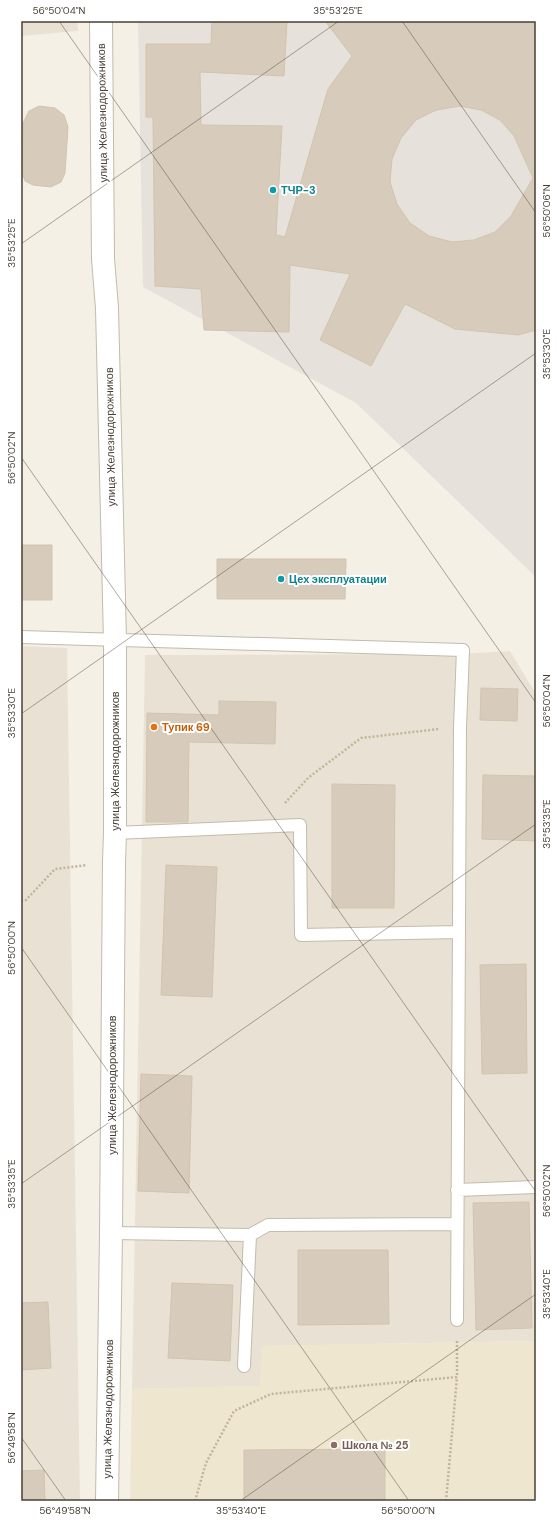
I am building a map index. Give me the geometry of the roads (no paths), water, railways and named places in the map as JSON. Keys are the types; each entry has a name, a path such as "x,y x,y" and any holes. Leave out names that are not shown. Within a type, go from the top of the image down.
{"street":[{"name":"улица Железнодорожников","path":"101,21 103,259 107,308 115,641 115,833 107,1501"}],"lane":[{"path":"21,637 115,641 463,650 460,727 457,1320"},
{"path":"115,833 300,825 301,935 459,932"},
{"path":"457,1190 536,1187"},
{"path":"111,1233 250,1235 268,1225 458,1224"},
{"path":"244,1366 250,1235"}],"place":[{"name":"ТЧР-3","path":"273,190"},
{"name":"Цех эксплуатации","path":"281,579"},
{"name":"Тупик 69","path":"154,727"},
{"name":"Школа № 25","path":"334,1445"}]}
